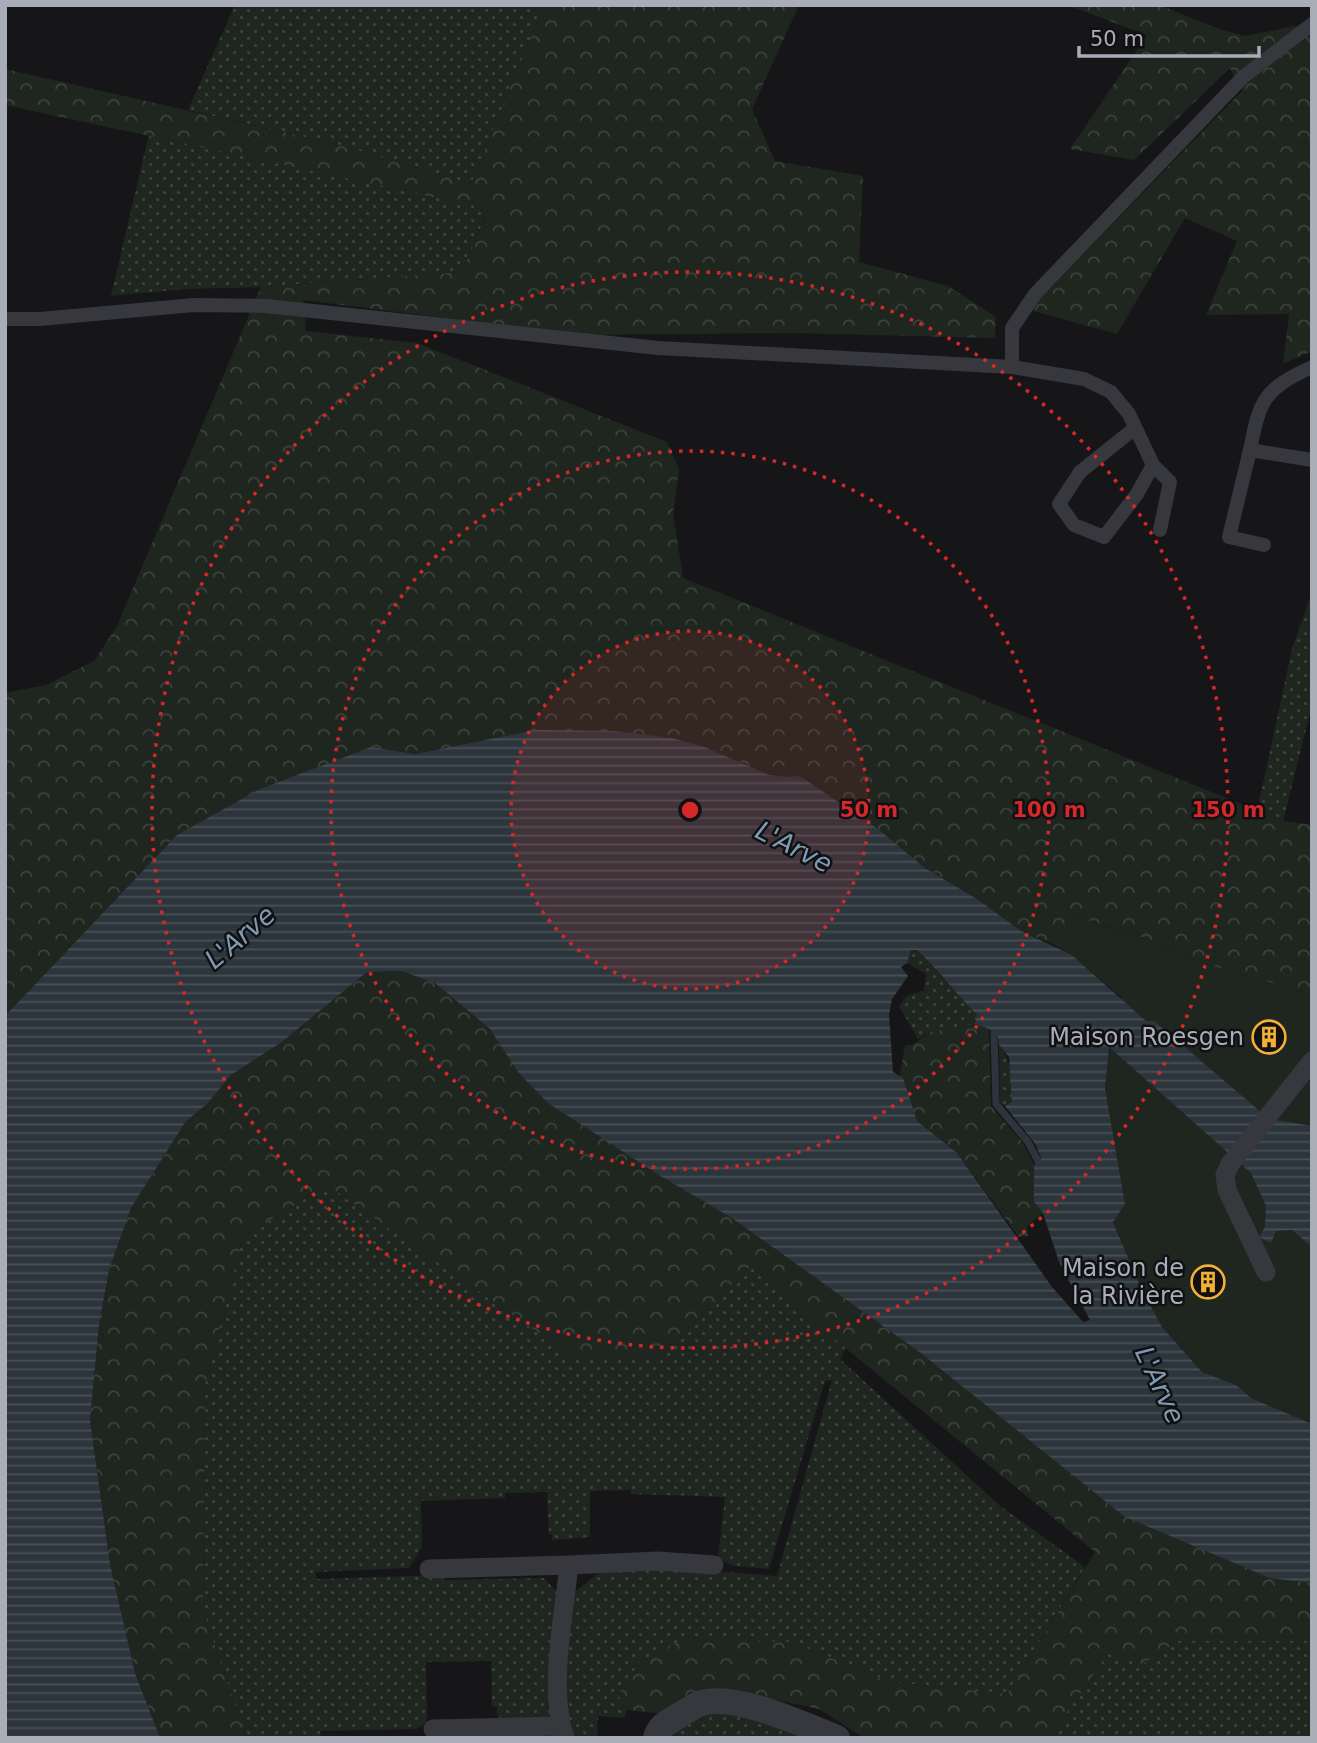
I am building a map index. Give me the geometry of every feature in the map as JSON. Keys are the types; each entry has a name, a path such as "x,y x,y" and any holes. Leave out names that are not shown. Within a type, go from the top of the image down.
{"street":[{"path":"1266,1272 1226,1185 1226,1171 1312,1061"},
{"path":"429,1569 658,1562 714,1565"},
{"path":"433,1729 563,1732 559,1673 569,1565"},
{"path":"656,1738 658,1730 669,1721 701,1703 719,1701 737,1703 837,1738"}],"lane":[{"path":"1012,367 1012,328 1035,294 1243,77 1312,24"},
{"path":"5,319 40,319 194,305 266,306 658,348 1012,367 1058,373 1100,386 1121,401 1153,465 1170,482 1160,530"},
{"path":"1264,545 1229,537 1258,412 1283,380 1312,367"},
{"path":"1135,428 1080,472 1059,504 1074,525 1104,537 1137,495 1153,465"},
{"path":"1250,450 1312,460"}],"green space":[{"path":"235,5 544,5 471,184 340,145 188,110"},
{"path":"544,5 799,5 752,109 775,161 863,176 859,262 948,286 996,317 995,338 792,333 582,335 303,300 306,331 417,343 667,442 679,469 673,513 683,578 1283,821 1312,825 1312,995 1202,963 1134,934 1072,916 1051,943 1021,931 977,899 925,868 878,829 803,778 769,775 705,747 672,738 535,730 415,754 371,747 177,835 5,1016 5,693 46,685 94,661 117,626 261,287 462,272 489,209 5,105 5,69 340,145 471,184"},
{"path":"1067,5 1159,5 1219,29 1245,36 1295,26 1312,27 1310,352 1283,364 1289,314 1206,315 1237,241 1185,218 1117,334 1029,310 1242,91 1230,68 1134,160 1070,149 1147,35"},
{"path":"149,134 489,208 462,272 111,296"},
{"path":"1312,591 1312,705 1283,821 1257,811 1292,649"},
{"path":"1071,916 1134,934 1202,963 1312,995 1312,1424 1251,1398 1236,1385 1202,1372 1162,1327 1141,1288 1113,1221 1125,1204 1105,1088 1105,1067 1121,997 1072,955 1051,943"},
{"path":"911,950 917,950 977,1015 975,1024 931,1032 918,1039 899,1006 908,995 924,991 926,974 907,963"},
{"path":"401,971 435,983 490,1029 518,1072 662,1177 732,1218 922,1354 1270,1578 1312,1583 1312,1641 1178,1641 1143,1664 1108,1654 1049,1738 864,1738 819,1709 744,1693 666,1714 627,1710 618,1695 640,1661 686,1638 792,1642 891,1682 1007,1694 1095,1552 789,1302 750,1266 662,1355 577,1360 327,1185 243,1237 205,1385 203,1610 246,1738 160,1738 135,1673 110,1564 90,1420 99,1325 109,1270 131,1208 186,1121 207,1104 231,1075 282,1042 367,972"},
{"path":"975,1024 989,1029 991,1106 1023,1143 1034,1165 1034,1202 1043,1213 1027,1226 1028,1236 1019,1237 957,1153 917,1121 900,1075 905,1045 912,1045 931,1032"},
{"path":"999,1045 1007,1058 1012,1079 1012,1103 1005,1106 1000,1104"},
{"path":"327,1185 577,1360 662,1355 750,1266 846,1348 840,1359 999,1505 1085,1567 1007,1694 891,1682 792,1642 618,1695 627,1710 624,1718 598,1716 597,1738 572,1738 565,1685 572,1594 604,1569 687,1569 777,1576 832,1380 825,1381 769,1569 735,1566 718,1559 725,1497 631,1494 631,1490 590,1491 590,1537 552,1540 552,1534 549,1534 547,1492 505,1493 505,1498 421,1501 422,1547 409,1568 315,1572 317,1579 444,1575 444,1580 544,1578 559,1594 553,1714 548,1721 498,1723 497,1707 492,1707 491,1661 426,1662 427,1722 416,1729 320,1731 321,1738 246,1738 203,1610 205,1385 243,1237"},
{"path":"1088,1621 1312,1641 1312,1738 1015,1738"},
{"path":"739,1713 805,1738 666,1738 698,1714"}],"water":[{"name":"L'Arve","path":"535,730 614,731 672,738 705,747 769,775 803,778 878,829 925,868 977,899 1021,931 1072,955 1146,1021 1154,1021 1261,1112 1277,1120 1312,1126 1312,1247 1292,1230 1276,1231 1271,1243 1259,1237 1265,1227 1266,1206 1251,1173 1109,1047 1105,1088 1125,1204 1113,1222 1141,1288 1162,1327 1202,1372 1236,1385 1251,1398 1312,1424 1312,1583 1270,1578 1125,1517 922,1354 732,1218 662,1177 548,1103 518,1072 490,1029 435,983 401,971 367,972 282,1042 231,1075 207,1104 186,1121 131,1208 109,1270 99,1325 90,1420 110,1564 135,1673 160,1738 5,1738 5,1016 177,835 260,789 371,747 415,754","holes":["911,950 917,950 977,1015 975,1024 989,1029 998,1037 999,1045 1009,1057 1012,1102 1005,1106 1036,1145 1041,1158 1034,1165 1034,1202 1043,1213 1059,1262 1090,1320 1083,1322 1052,1287 957,1153 917,1121 903,1078 893,1072 889,1015 892,999 908,976 901,967 907,963"]}],"waterway":[{"path":"994,1034 996,1104 1028,1142 1038,1161"}],"place":[{"name":"Maison Roesgen","path":"1269,1037"},
{"name":"Maison de la Rivière","path":"1208,1282"}]}
